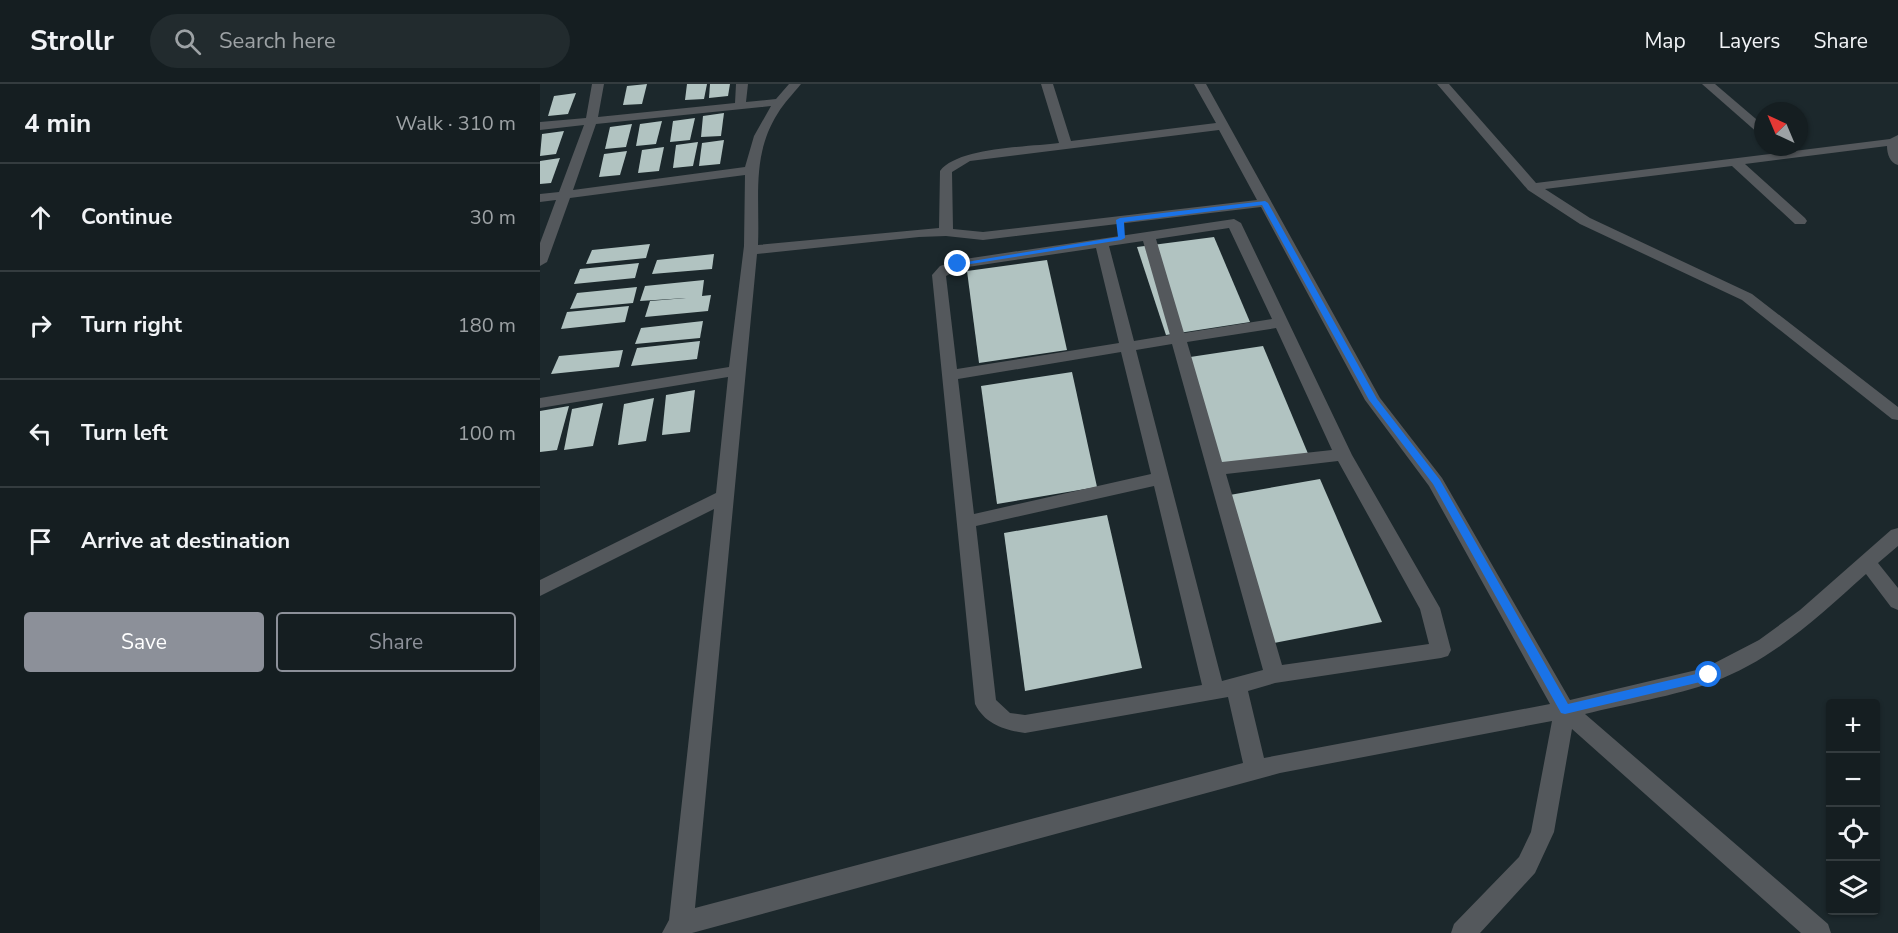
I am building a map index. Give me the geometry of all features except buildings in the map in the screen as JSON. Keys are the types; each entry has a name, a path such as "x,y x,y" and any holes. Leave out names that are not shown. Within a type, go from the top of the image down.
{"street":[{"path":"540,262 591,119 598,84"},
{"path":"740,107 742,84"},
{"path":"795,84 777,102 760,135 752,171 752,250 747,270 736,371 678,930 1280,763 1565,710 1709,675 1766,646 1807,615 1898,535"},
{"path":"1047,84 1066,145"},
{"path":"1200,84 1373,400 1436,482 1565,710 1819,933"},
{"path":"1443,84 1533,187 1585,221 1747,297 1898,414"},
{"path":"1708,84 1754,123"},
{"path":"540,126 591,119 777,102"},
{"path":"946,232 946,171 953,164 967,158 1224,126"},
{"path":"1808,148 1895,141 1893,152 1898,161"},
{"path":"1533,187 1734,161 1757,156"},
{"path":"1734,161 1800,221"},
{"path":"540,198 752,171"},
{"path":"752,250 946,232 983,236 1265,203"},
{"path":"1120,220 1121,238"},
{"path":"1234,223 1343,456 1430,608 1441,650 1275,675 1236,684 1214,692 1024,724 1005,721 986,704 939,275 945,269 958,264 1121,238 1234,223"},
{"path":"1148,234 1275,675"},
{"path":"1101,241 1214,692"},
{"path":"950,375 1282,322"},
{"path":"540,403 736,371"},
{"path":"1216,469 1343,456"},
{"path":"966,522 1162,478"},
{"path":"540,589 724,496"},
{"path":"1867,562 1898,602"},
{"path":"1236,684 1256,770"},
{"path":"1462,933 1527,865 1542,832 1565,710"}],"route":[{"path":"958,264 1121,238 1120,220 1265,203 1373,400 1436,482 1565,710 1709,675"}]}
